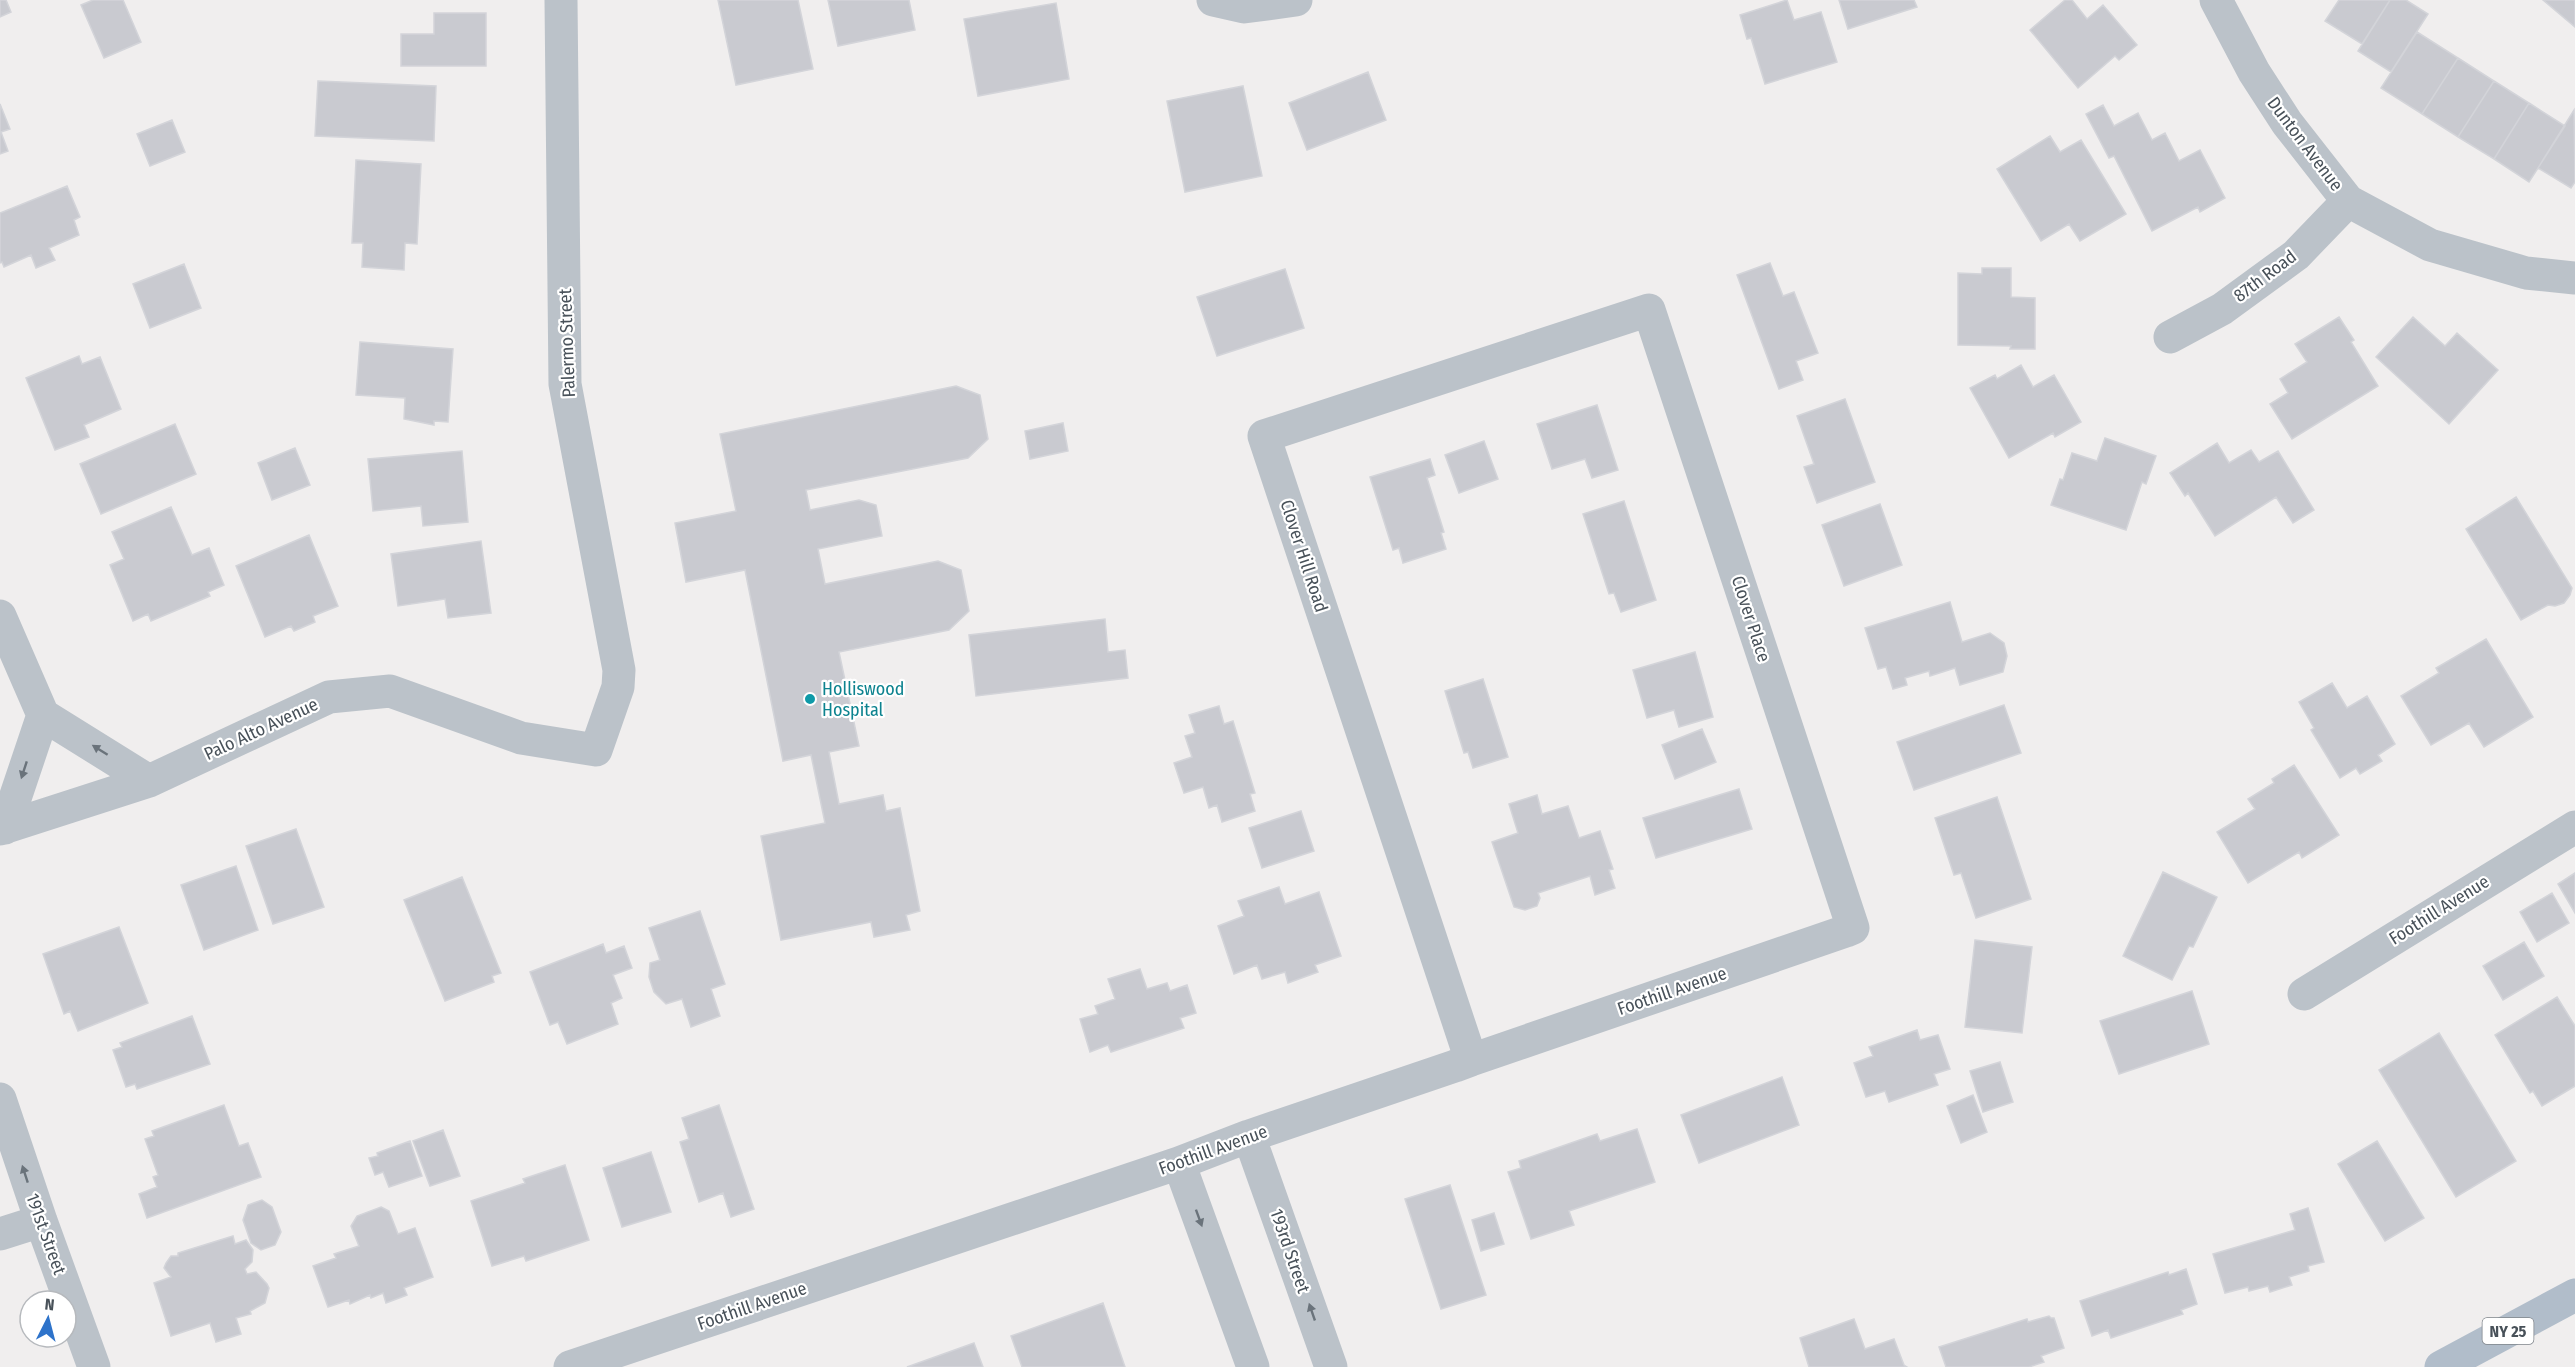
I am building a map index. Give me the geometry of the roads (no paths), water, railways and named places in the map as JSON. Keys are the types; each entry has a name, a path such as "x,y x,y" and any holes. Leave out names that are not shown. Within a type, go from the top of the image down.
{"main road":[{"name":"NY 25","path":"2441,1367 2575,1295"}],"street":[{"name":"Palermo Street","path":"561,0 565,384 619,670 618,687 596,750"},
{"path":"1213,0 1244,7 1296,0"},
{"name":"Dunton Avenue","path":"2217,0 2254,72 2287,123 2348,201 2430,245 2526,273 2575,278"},
{"name":"87th Road","path":"2170,337 2222,309 2296,255 2348,201"},
{"name":"Clover Place","path":"1649,310 1853,928"},
{"name":"Clover Hill Road","path":"1472,1060 1263,436 1649,310"},
{"path":"0,616 43,714 149,782"},
{"name":"Palo Alto Avenue","path":"3,829 149,782 329,697 390,691 521,738 596,750"},
{"path":"3,829 43,714"},
{"name":"Foothill Avenue","path":"2304,994 2575,827"},
{"name":"Foothill Avenue","path":"570,1367 1179,1163 1250,1136 1853,928"},
{"name":"191st Street","path":"0,1099 40,1221 94,1367"},
{"name":"193rd Street","path":"1250,1136 1331,1367"},
{"path":"1179,1163 1252,1367"},
{"path":"0,1234 40,1221"}],"place":[{"name":"Holliswood Hospital","path":"810,699"}]}
